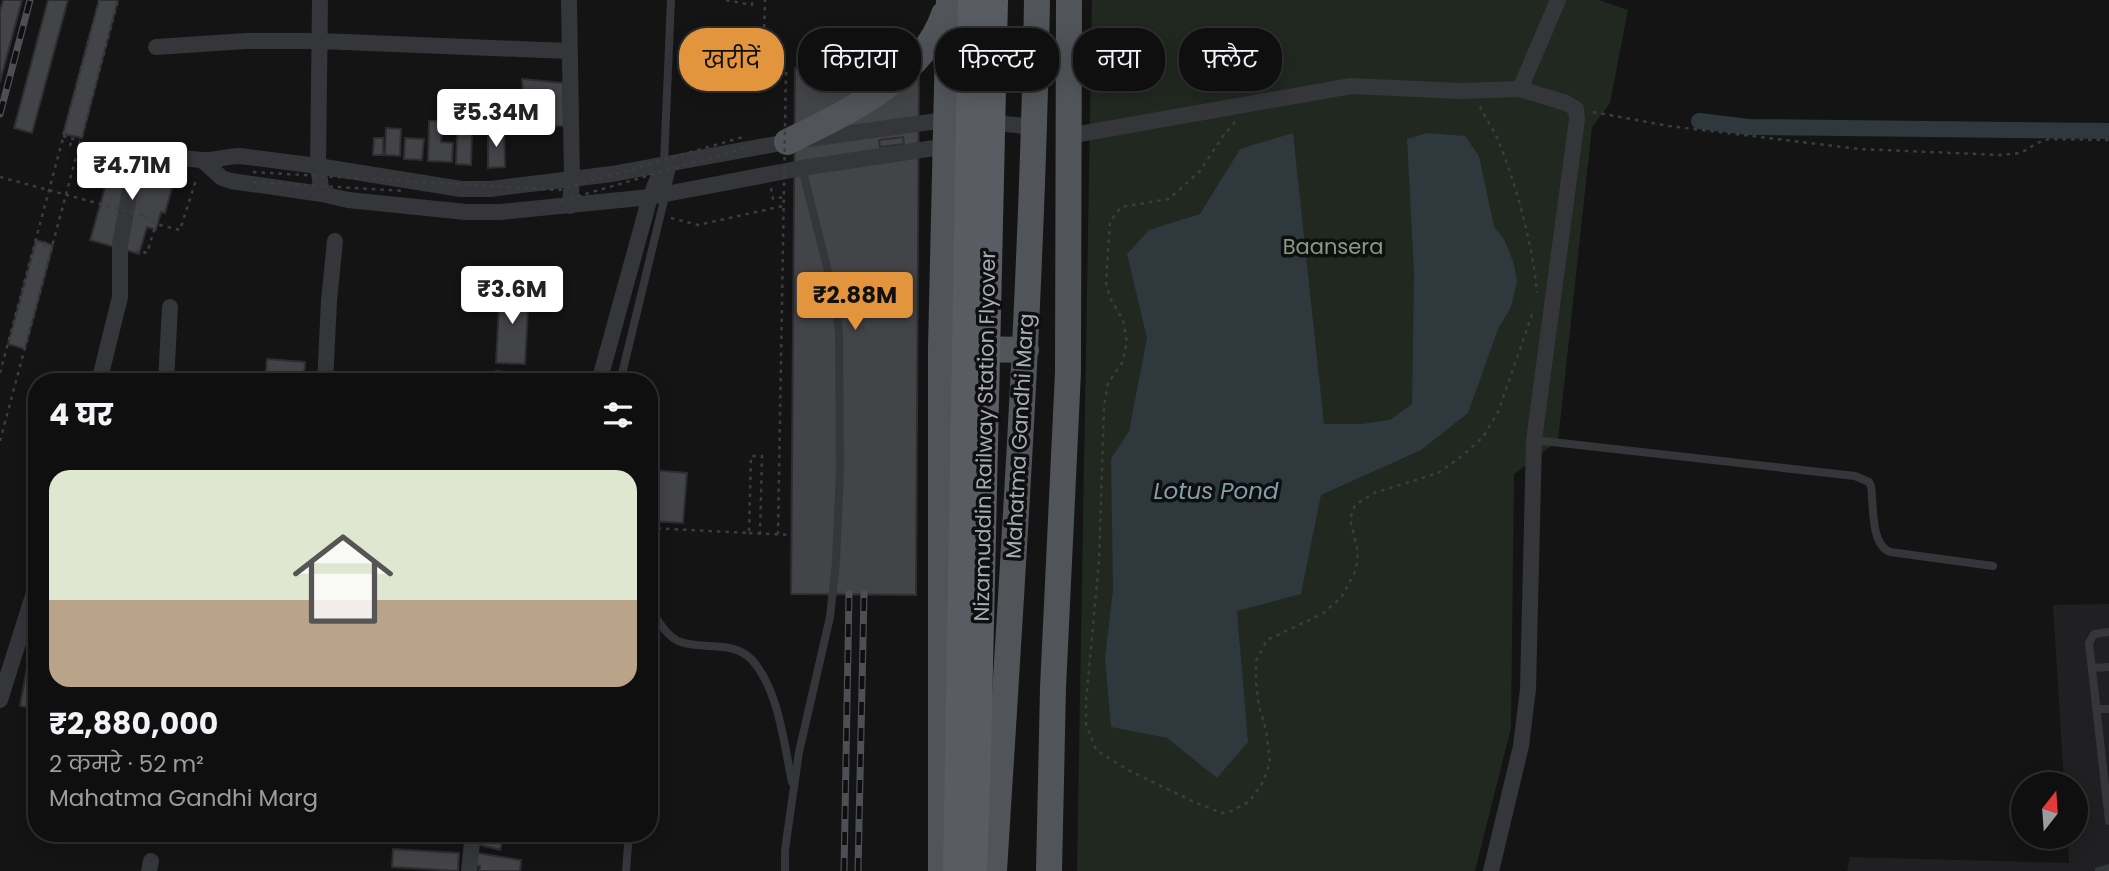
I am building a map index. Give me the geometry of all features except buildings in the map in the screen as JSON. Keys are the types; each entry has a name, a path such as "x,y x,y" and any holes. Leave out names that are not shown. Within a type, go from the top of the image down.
{"highway":[{"name":"Nizamuddin Railway Station Flyover","path":"971,0 968,755 974,871"},
{"name":"Nizamuddin Railway Station Flyover","path":"956,871 968,755 995,0"}],"main road":[{"path":"942,871 941,348 949,0"},
{"path":"787,142 844,114 898,77 926,50 939,29 949,0"},
{"name":"Mahatma Gandhi Marg","path":"994,871 1026,350 1037,0"},
{"path":"1049,871 1053,688 1069,372 1069,0"},
{"path":"941,348 1026,350"}],"street":[{"path":"320,0 318,166 322,194"},
{"path":"566,204 572,179 569,0"},
{"path":"1520,89 1558,0"},
{"path":"156,47 246,41 320,41 569,51"},
{"path":"1068,136 1351,86 1520,89 1566,103 1576,109 1577,119 1534,440 1528,689 1521,746 1491,871"},
{"path":"101,373 120,297 120,245 135,163 147,157 166,154 203,160 228,156 318,166 461,189 490,189 612,174 787,142 947,119 1035,127"},
{"path":"203,160 222,178 231,181 348,200 466,212 658,196 802,168 946,146 1035,127"},
{"path":"602,373 668,163"},
{"path":"325,373 335,241"},
{"path":"166,373 170,307"},
{"path":"0,700 28,611"},
{"path":"469,871 472,842"}],"lane":[{"path":"668,163 671,0"},
{"path":"785,871 785,850 799,752 830,617 836,562 840,470 839,333 836,303 802,168"},
{"path":"622,373 660,215 658,196"},
{"path":"1534,440 1855,476 1869,482 1871,486 1877,539 1883,549 1993,566"},
{"path":"658,621 669,635 680,642 723,647 739,651 752,659 774,699 793,789"},
{"path":"2109,632 2099,632 2090,638 2089,643 2097,709 2105,744 2109,821"},
{"path":"2092,668 2109,667"},
{"path":"2097,709 2109,709"},
{"path":"626,871 628,842"},
{"path":"2099,871 2109,868"}],"path":[{"path":"0,373 100,0"},
{"path":"0,441 118,0"},
{"path":"726,0 752,5 752,0"},
{"path":"764,28 765,0"},
{"path":"668,65 679,66"},
{"path":"778,534 784,71"},
{"path":"1233,106 1239,117 1199,171 1169,199 1121,207 1110,222 1106,283 1110,298 1124,320 1127,342 1122,363 1108,383 1104,407 1099,561 1086,701 1086,724 1096,750 1128,770 1222,813 1233,811 1250,801 1263,782 1270,762 1256,682 1256,662 1267,640 1322,614 1341,598 1356,570 1358,552 1350,519 1355,505 1374,493 1438,472 1483,438 1498,412 1527,333 1538,299 1535,269 1504,157 1473,90"},
{"path":"1576,109 1669,126 1859,149 2001,155 2021,153 2049,139 2109,140"},
{"path":"63,136 81,141"},
{"path":"254,173 559,190 743,136"},
{"path":"70,146 72,138"},
{"path":"566,204 614,186 748,147"},
{"path":"0,177 145,216 156,224 180,230 191,192"},
{"path":"253,182 404,191"},
{"path":"773,199 783,197"},
{"path":"660,215 698,225 783,206"},
{"path":"120,245 147,253 156,224"},
{"path":"44,245 46,237"},
{"path":"35,243 52,248"},
{"path":"749,533 751,456 762,456 760,534"},
{"path":"658,528 792,535"}],"shaded area":[{"path":"2109,604 2109,871 1847,871 1850,857 2069,863 2068,849 2088,849 2088,772 2063,772 2053,605"}],"green space":[{"name":"Baansera","path":"1092,0 1599,0 1628,10 1610,103 1592,127 1558,441 1514,474 1511,728 1475,871 1077,871 1090,91 1165,91 1165,28 1092,28"}],"water":[{"name":"Lotus Pond","path":"1293,133 1324,424 1361,424 1390,420 1412,404 1414,273 1407,139 1427,133 1465,136 1479,156 1494,226 1505,241 1514,264 1517,282 1511,307 1498,329 1468,413 1421,450 1321,495 1301,594 1237,611 1248,742 1217,778 1167,738 1111,727 1105,658 1113,590 1111,459 1129,431 1147,338 1127,254 1149,230 1200,214 1240,149"}],"waterway":[{"path":"1699,121 1749,127 2109,131"}],"railway":[{"path":"0,114 30,0"},
{"path":"844,871 849,594"},
{"path":"858,871 864,594"}]}
